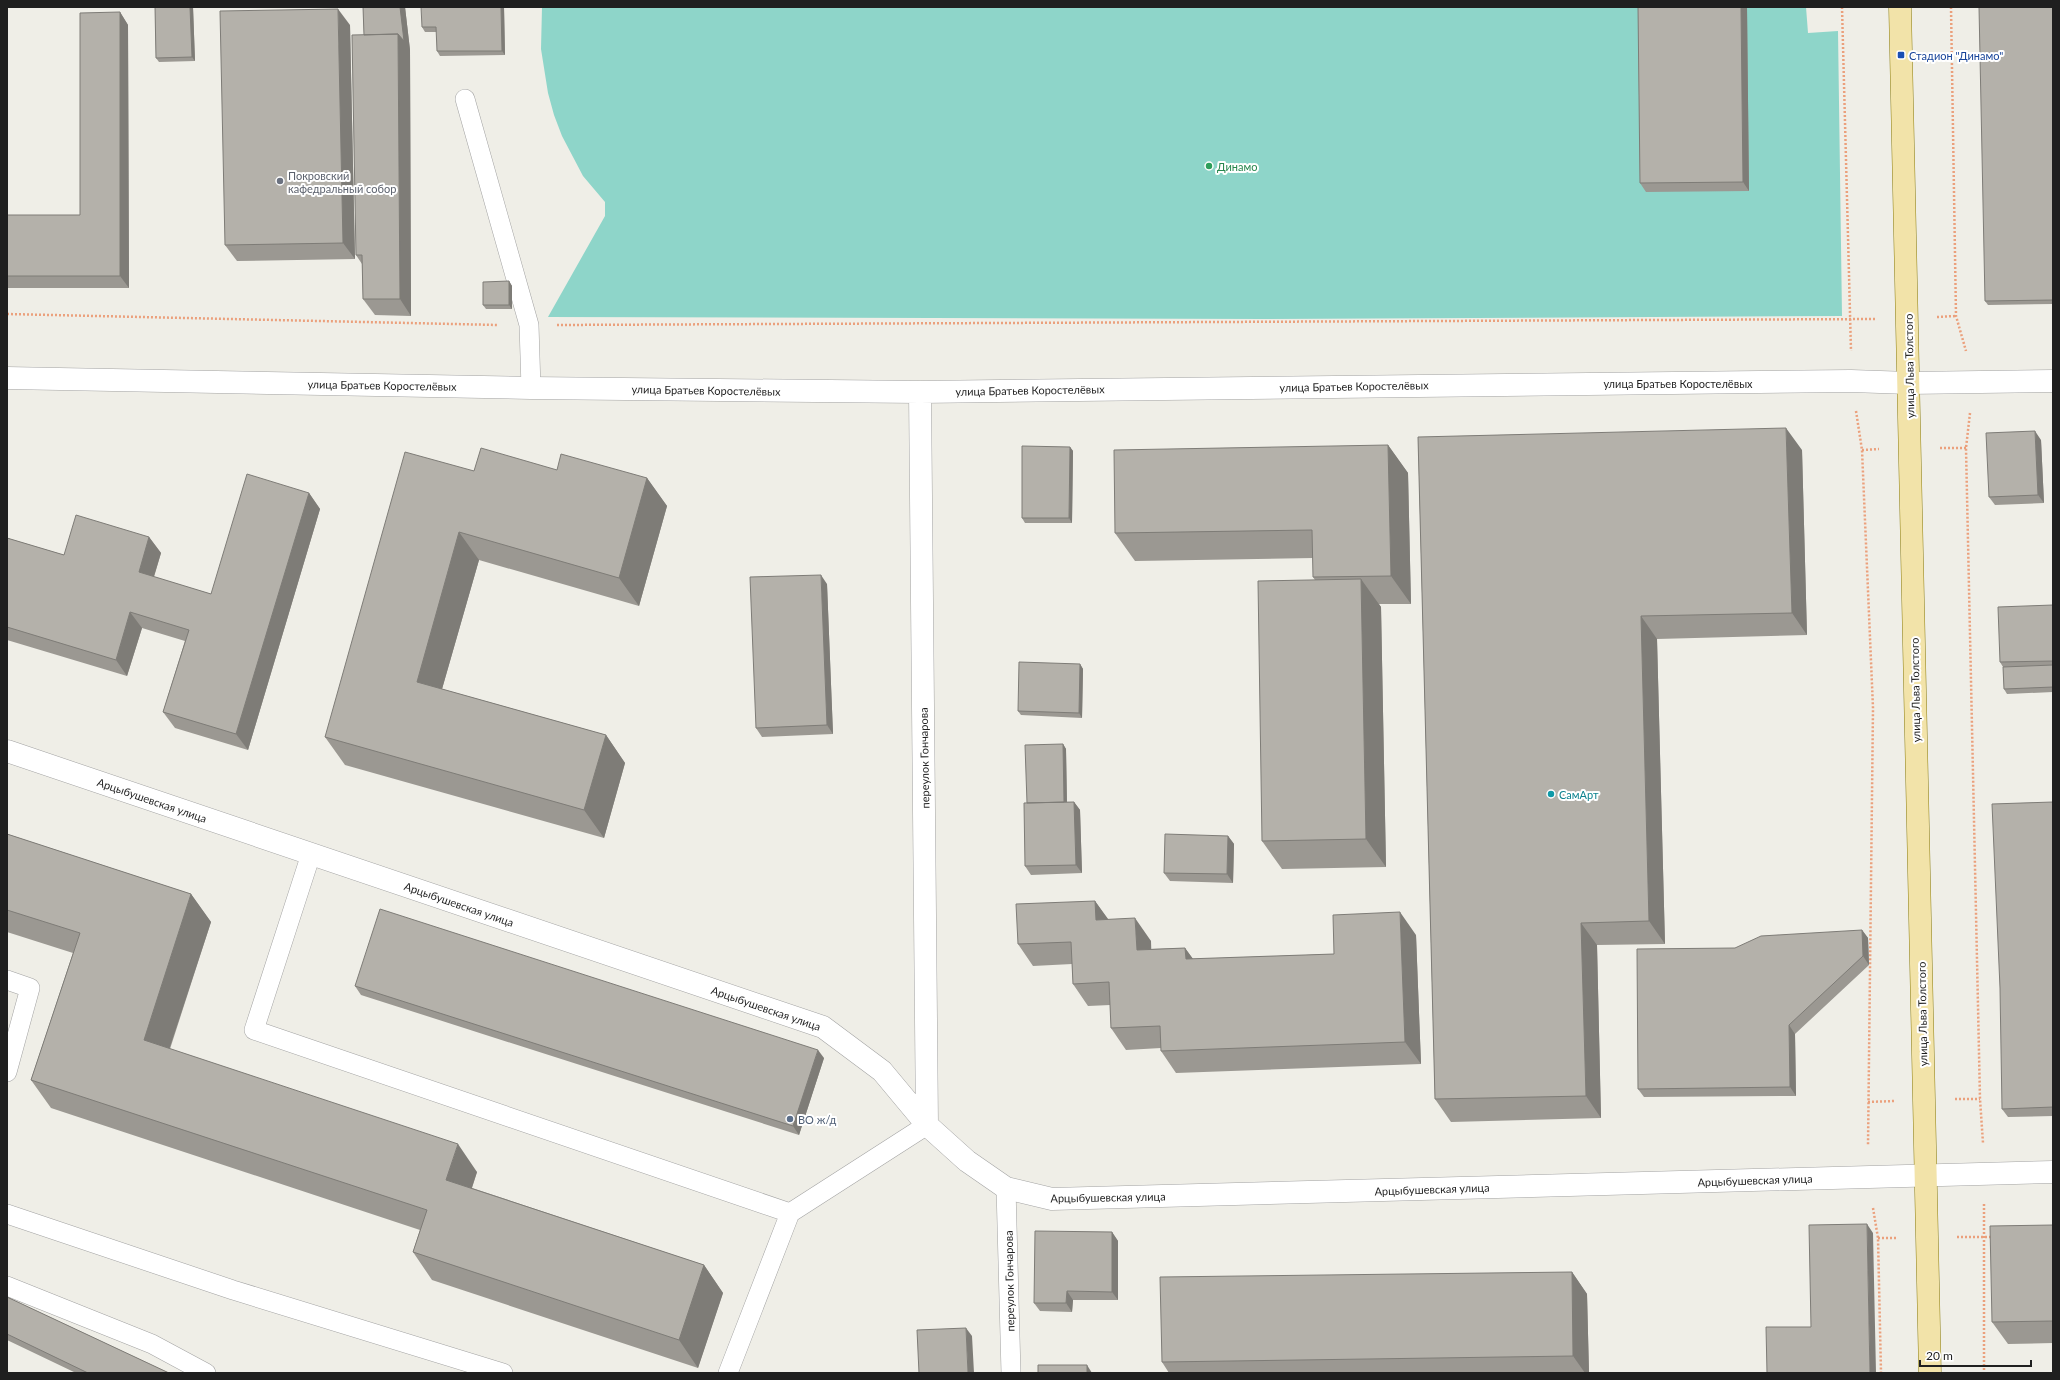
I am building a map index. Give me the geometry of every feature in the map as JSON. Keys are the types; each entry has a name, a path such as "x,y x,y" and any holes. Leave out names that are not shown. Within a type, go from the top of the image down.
{"main road":[{"name":"улица Льва Толстого","path":"1900,7 1930,1373"}],"street":[{"name":"улица Братьев Коростелёвых","path":"7,378 531,388 920,392 1851,381 1909,383 2053,381"},
{"name":"переулок Гончарова","path":"920,392 927,1125"},
{"name":"Арцыбушевская улица","path":"7,751 823,1027 882,1071 927,1125 967,1161 1006,1188 1052,1199 2053,1172"}],"lane":[{"path":"465,99 529,325 531,388"},
{"path":"311,854 254,1030 790,1213"},
{"path":"7,980 30,988 7,1072"},
{"path":"728,1373 790,1213 927,1125"},
{"name":"переулок Гончарова","path":"1006,1188 1011,1373"},
{"path":"7,1214 233,1290 503,1373"},
{"path":"7,1286 152,1344 206,1373"}],"path":[{"path":"1842,7 1851,381 1862,450 1873,708 1867,1176 1878,1238 1881,1373"},
{"path":"1951,7 1956,316 1974,382 1966,456 1980,1099 1985,1174 1984,1373"},
{"path":"7,314 529,325 1850,320 1956,316"},
{"path":"1878,1238 1999,1237"}],"shaded area":[{"name":"Динамо","path":"542,7 1806,7 1808,33 1838,31 1842,316 1265,319 548,317 605,216 605,202 583,176 562,136 554,115 548,93 541,49"}],"building":[{"path":"155,7 190,7 192,57 156,58"},
{"path":"363,7 400,7 404,41 398,34 364,35"},
{"path":"421,7 501,7 502,51 437,51 436,27 422,27"},
{"path":"1638,7 1741,7 1743,182 1640,183"},
{"path":"1979,7 2053,7 2053,300 1985,301"},
{"path":"338,9 343,243 225,245 220,11"},
{"path":"120,12 120,276 7,276 7,215 80,215 80,13"},
{"path":"398,34 400,299 363,299 362,255 356,255 352,35"},
{"path":"509,281 509,305 483,305 483,282"},
{"path":"1786,428 1792,613 1641,616 1649,921 1581,923 1586,1096 1435,1099 1418,437"},
{"path":"2035,431 2038,495 1989,497 1986,433"},
{"path":"1388,445 1391,576 1313,577 1312,530 1115,533 1114,450"},
{"path":"1022,446 1070,447 1069,518 1022,518"},
{"path":"481,448 557,470 561,454 647,478 619,578 459,532 417,682 606,735 584,810 325,737 405,452 474,471"},
{"path":"247,474 309,493 236,734 163,712 189,630 130,612 116,660 7,627 7,538 64,555 76,515 149,537 139,572 211,594"},
{"path":"821,575 827,725 756,728 750,577"},
{"path":"1361,579 1366,839 1262,841 1258,581"},
{"path":"2053,605 2053,661 2000,662 1998,607"},
{"path":"1019,662 1080,664 1079,713 1018,711"},
{"path":"2053,665 2053,687 2004,689 2003,667"},
{"path":"1063,744 1064,802 1027,803 1025,745"},
{"path":"1074,802 1076,865 1025,866 1024,803"},
{"path":"2053,802 2053,1107 2002,1109 2000,988 1992,804"},
{"path":"7,834 191,894 144,1040 458,1144 446,1180 704,1265 679,1340 413,1252 427,1210 31,1080 80,933 7,910"},
{"path":"1165,834 1228,836 1227,874 1164,873"},
{"path":"1095,901 1096,920 1135,918 1137,950 1185,948 1186,959 1334,954 1333,915 1400,912 1405,1042 1161,1051 1160,1026 1111,1028 1109,982 1073,984 1071,942 1018,944 1016,904"},
{"path":"380,909 818,1050 793,1126 355,986"},
{"path":"1862,930 1863,956 1789,1025 1790,1087 1638,1089 1637,949 1735,948 1761,936"},
{"path":"1867,1224 1870,1373 1767,1373 1766,1327 1811,1327 1809,1225"},
{"path":"2053,1225 2053,1321 1992,1322 1990,1226"},
{"path":"1035,1231 1112,1232 1112,1292 1067,1291 1066,1303 1034,1303"},
{"path":"1572,1272 1573,1356 1162,1362 1160,1277"},
{"path":"7,1297 169,1373 88,1373 7,1334"},
{"path":"966,1328 968,1373 919,1373 917,1330"},
{"path":"1038,1365 1087,1365 1087,1373 1038,1373"}],"place":[{"name":"Стадион \"Динамо\"","path":"1901,55"},
{"name":"Динамо","path":"1209,166"},
{"name":"Покровский кафедральный собор","path":"280,181"},
{"name":"СамАрт","path":"1551,794"},
{"name":"ВО ж/д","path":"790,1119"}]}
